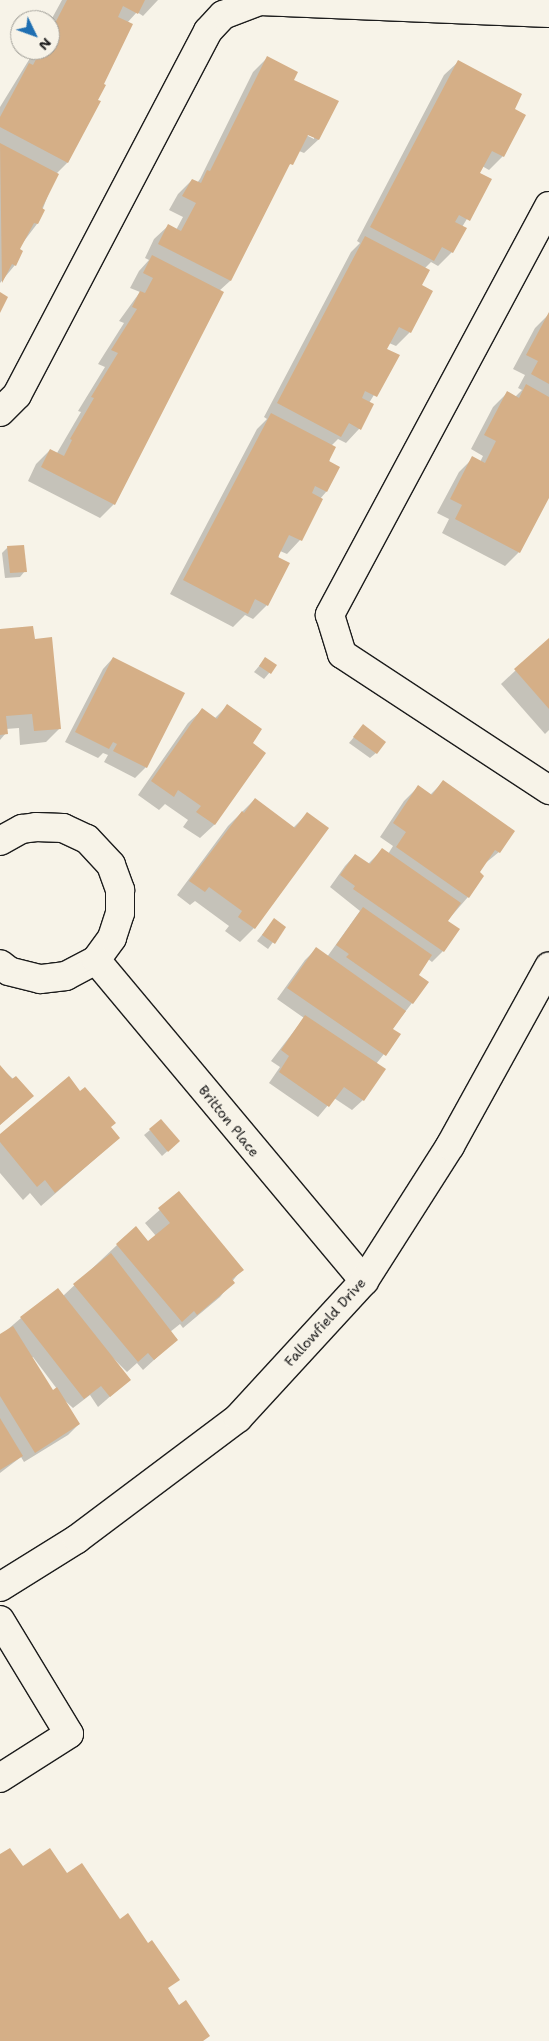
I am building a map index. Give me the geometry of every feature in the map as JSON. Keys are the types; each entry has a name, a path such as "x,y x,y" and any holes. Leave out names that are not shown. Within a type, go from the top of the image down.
{"street":[{"path":"0,412 17,395 208,31 223,15 260,1 549,13"},
{"path":"549,206 330,615 342,654 549,790"},
{"path":"0,841 22,829 63,828 87,839 111,865 120,890 120,913 112,938 96,960 66,976 40,979 9,971 0,964"},
{"name":"Britton Place","path":"96,960 364,1281"},
{"name":"Fallowfield Drive","path":"0,1586 77,1539 238,1418 364,1281 450,1146 549,966"},
{"path":"0,1620 69,1734 0,1778"}],"building":[{"path":"67,0 145,0 138,14 123,6 118,17 133,24 104,84 106,85 98,100 101,101 68,163 0,127 0,117 29,63 33,65 36,60 60,60 60,14"},
{"path":"267,56 298,72 294,80 339,101 319,140 308,135 293,165 290,164 231,281 158,244 168,224 181,231 196,203 182,196 192,179 201,183 207,170 210,171"},
{"path":"458,60 522,94 515,109 526,115 504,157 492,151 480,173 492,179 470,221 459,215 455,222 467,228 453,253 442,247 434,261 370,227"},
{"path":"0,143 59,174 42,208 45,210 38,224 34,223 20,249 23,251 16,266 12,264 2,283"},
{"path":"365,236 430,270 422,285 433,291 411,333 399,327 387,349 400,355 377,397 365,391 362,398 374,404 361,430 349,423 341,437 277,403"},
{"path":"152,255 224,292 115,505 41,467 50,449 64,456 72,440 70,439 94,398 91,397 118,353 111,350 137,309 132,307 140,291 145,293 153,278 143,273"},
{"path":"0,292 8,297 0,313"},
{"path":"549,312 549,384 531,374 538,361 526,355"},
{"path":"526,384 549,397 549,498 520,553 455,519 462,505 450,499 472,456 485,463 496,441 484,435 507,391 519,398"},
{"path":"271,413 336,447 329,461 340,467 327,492 315,486 312,493 323,499 302,541 289,535 278,557 290,563 268,606 255,599 248,614 183,580"},
{"path":"24,545 27,572 10,573 7,546"},
{"path":"33,626 35,639 52,637 61,729 34,731 32,714 6,716 8,734 0,735 0,629"},
{"path":"549,638 549,709 514,669"},
{"path":"113,657 185,693 147,768 113,751 117,744 113,742 109,749 75,732"},
{"path":"265,657 277,665 271,674 259,666"},
{"path":"227,704 262,729 253,743 266,753 215,825 196,812 201,806 178,790 174,797 151,781 202,708 217,719"},
{"path":"363,724 386,742 377,754 353,737"},
{"path":"443,780 515,831 500,853 495,850 480,872 484,876 469,898 396,847 406,832 393,823 418,785 432,795"},
{"path":"255,798 295,828 307,812 329,828 255,929 238,917 242,911 209,887 205,892 189,881 242,811 244,813"},
{"path":"382,848 461,903 448,921 460,929 444,952 353,889 355,886 340,875 355,854 370,864"},
{"path":"363,907 432,955 419,975 429,982 413,1004 346,957 349,954 336,945"},
{"path":"274,918 286,927 275,944 262,935"},
{"path":"316,947 406,1011 393,1029 401,1034 386,1056 287,988"},
{"path":"305,1015 386,1069 364,1101 344,1087 329,1107 279,1072 289,1056 281,1050"},
{"path":"0,1065 12,1079 16,1076 34,1096 0,1125"},
{"path":"69,1076 80,1091 85,1087 116,1123 111,1127 120,1138 55,1193 45,1180 37,1187 0,1142 0,1134"},
{"path":"161,1119 180,1141 168,1152 149,1129"},
{"path":"179,1191 244,1270 232,1279 235,1283 197,1315 194,1311 182,1322 116,1244 136,1226 148,1241 170,1223 158,1208"},
{"path":"111,1253 178,1340 154,1360 148,1353 138,1362 73,1284"},
{"path":"58,1288 131,1380 110,1397 101,1386 84,1399 20,1317"},
{"path":"13,1326 53,1390 57,1387 80,1424 35,1453 0,1396 0,1334"},
{"path":"0,1418 23,1456 0,1470"},
{"path":"10,1848 23,1866 50,1848 67,1873 82,1863 120,1919 128,1913 148,1943 152,1940 180,1980 168,1988 179,2005 186,2000 210,2036 203,2041 0,2041 0,1854"}]}
